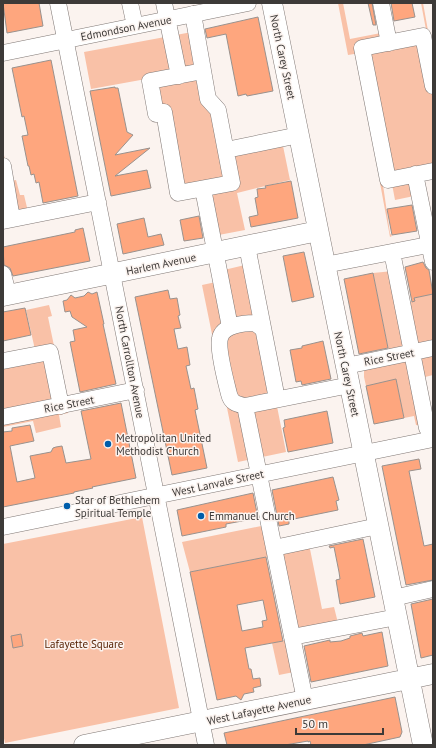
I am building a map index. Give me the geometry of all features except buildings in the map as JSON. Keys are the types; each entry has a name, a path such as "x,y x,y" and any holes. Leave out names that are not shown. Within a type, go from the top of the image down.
{"main road":[{"name":"North Carey Street","path":"272,3 423,745"},
{"name":"Harlem Avenue","path":"6,295 318,231"},
{"name":"West Lafayette Avenue","path":"84,745 433,674"}],"street":[{"name":"North Carrollton Avenue","path":"58,3 206,745"},
{"path":"130,3 135,26"},
{"path":"164,3 179,76"},
{"name":"Edmondson Avenue","path":"3,53 248,3"},
{"path":"381,3 389,43"},
{"path":"193,14 208,99 218,110 232,184 178,193 164,112 156,114 150,81 203,72"},
{"path":"433,86 423,36 362,48 388,180 433,171"},
{"path":"226,150 299,135"},
{"path":"3,166 8,220 98,202"},
{"path":"415,174 431,244 433,262"},
{"path":"203,189 230,327"},
{"path":"325,265 431,244"},
{"path":"247,246 277,400"},
{"path":"392,252 427,428 433,435"},
{"path":"3,274 6,295"},
{"path":"263,329 255,323 249,323 230,327 224,331 220,338 219,346 230,398 237,404 245,406 350,385"},
{"name":"Rice Street","path":"346,366 433,348"},
{"path":"3,361 50,352 61,406"},
{"name":"Rice Street","path":"3,417 136,390"},
{"path":"245,406 305,700"},
{"name":"West Lanvale Street","path":"3,527 433,439"},
{"path":"274,548 378,526"},
{"path":"393,598 433,589"},
{"path":"292,637 397,617"}],"green space":[{"path":"338,3 343,3 350,39 381,33 427,35 421,3 423,3 433,71 433,178 412,182 414,196 395,200 392,184 383,185 390,233 392,236 390,237 380,183 386,182 360,53 348,55"},
{"path":"192,32 229,157 283,146 290,180 237,193 245,230 208,237 199,194 176,199 157,77 91,89 84,52"},
{"path":"3,150 9,181 16,180 20,195 24,195 30,220 3,226"},
{"path":"249,264 286,452 238,462 202,285 216,282 224,270"},
{"path":"393,271 405,303 414,301 414,298 433,294 433,375 421,378 424,426 416,425 414,416 404,418 396,380 366,386 364,377 364,370 389,352 373,273"},
{"path":"49,305 52,316 48,317 68,413 59,415 61,427 36,433 33,421 3,427 3,361 36,354 26,310"},
{"name":"Lafayette Square","path":"142,517 179,708 5,743 3,734 3,544"},
{"path":"266,525 270,546 309,544 322,609 334,607 339,627 298,641 294,672 279,675 272,643 287,640 272,556 190,572 182,542"}],"place":[{"name":"Metropolitan United Methodist Church","path":"108,444"},
{"name":"Star of Bethlehem Spiritual Temple","path":"67,506"},
{"name":"Emmanuel Church","path":"201,516"}]}
